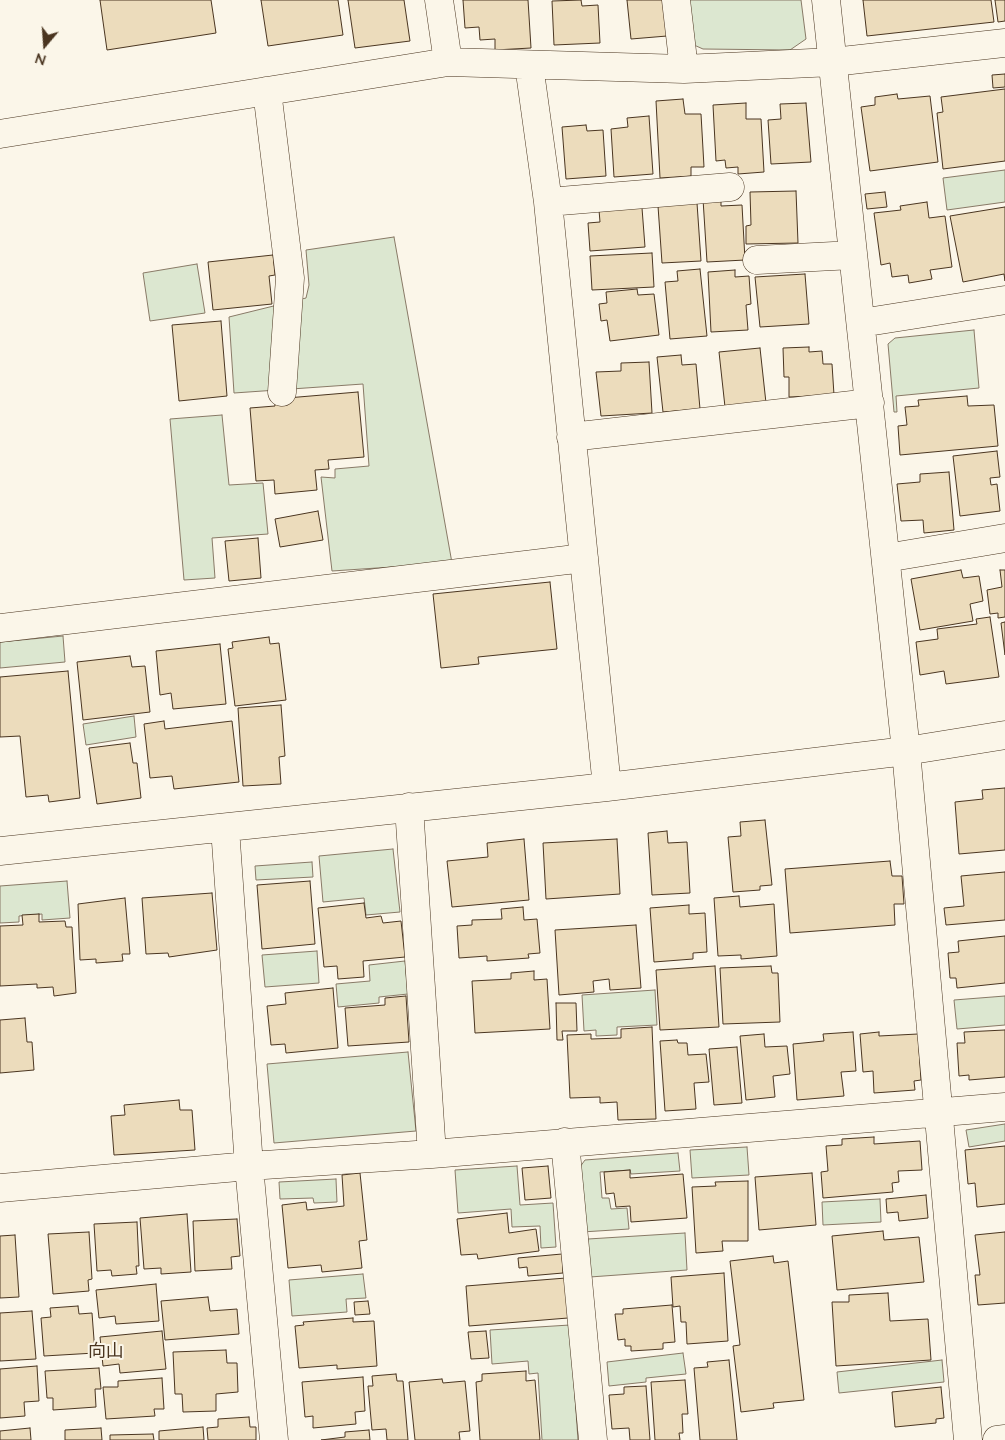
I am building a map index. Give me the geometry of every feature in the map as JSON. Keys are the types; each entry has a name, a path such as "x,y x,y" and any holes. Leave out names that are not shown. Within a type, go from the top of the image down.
{"street":[{"path":"440,0 448,62"},
{"path":"676,0 684,68"},
{"path":"826,0 906,751 940,1112 968,1440"},
{"path":"0,134 448,62 684,68 833,62 1005,43"},
{"path":"529,65 548,202 607,787"},
{"path":"267,91 290,278 282,392"},
{"path":"548,202 730,187"},
{"path":"757,260 853,256"},
{"path":"861,323 1005,300"},
{"path":"571,436 870,403"},
{"path":"886,558 1005,538"},
{"path":"0,628 584,558"},
{"path":"0,851 607,787 906,751 1005,735"},
{"path":"408,807 432,1154"},
{"path":"225,828 249,1166 274,1440"},
{"path":"0,1188 249,1166 432,1154 1005,1107"},
{"path":"565,1142 592,1440"},
{"path":"997,1440 1005,1439"}],"green space":[{"path":"689,0 801,0 806,39 790,50 703,49 694,45"},
{"path":"1005,170 1005,202 947,210 943,178"},
{"path":"394,237 452,563 332,571 321,477 335,478 335,469 369,466 363,384 234,393 229,317 306,298 309,285 306,250"},
{"path":"197,264 205,313 150,321 143,273"},
{"path":"974,330 979,388 896,396 897,412 894,412 888,344 895,338"},
{"path":"222,415 229,485 263,483 268,534 212,538 215,578 184,580 170,419"},
{"path":"63,636 65,662 0,668 0,642"},
{"path":"134,716 136,737 86,745 83,724"},
{"path":"393,849 400,912 366,915 364,898 323,902 319,856"},
{"path":"312,862 313,877 256,880 255,866"},
{"path":"67,881 70,918 42,920 42,914 19,916 19,922 0,923 0,886"},
{"path":"317,951 319,983 265,987 262,955"},
{"path":"405,961 408,994 379,997 379,1003 338,1007 336,984 370,981 369,965"},
{"path":"655,990 657,1025 617,1027 617,1035 596,1036 596,1030 584,1031 582,995"},
{"path":"1005,996 1005,1025 957,1029 954,1000"},
{"path":"408,1052 416,1131 274,1143 267,1064"},
{"path":"1005,1124 1005,1141 969,1147 966,1130"},
{"path":"747,1147 749,1175 692,1178 690,1150"},
{"path":"678,1153 680,1171 631,1174 630,1170 600,1172 602,1198 609,1198 611,1209 627,1208 629,1229 582,1232 577,1171 585,1160"},
{"path":"517,1166 520,1205 553,1203 556,1247 541,1248 540,1226 512,1227 511,1209 458,1213 455,1170"},
{"path":"336,1179 337,1202 314,1203 313,1198 280,1199 279,1182"},
{"path":"880,1199 881,1222 823,1225 822,1202"},
{"path":"685,1233 687,1270 590,1277 588,1239"},
{"path":"363,1274 366,1298 346,1299 347,1312 292,1316 289,1280"},
{"path":"570,1325 578,1440 542,1440 538,1373 529,1374 528,1361 492,1364 490,1330"},
{"path":"683,1353 686,1374 646,1378 646,1382 609,1386 607,1362"},
{"path":"942,1360 944,1382 839,1393 837,1372"}],"building":[{"path":"100,0 211,0 216,33 107,50"},
{"path":"261,0 338,0 343,35 268,46"},
{"path":"348,0 404,0 410,41 355,48"},
{"path":"463,0 528,0 531,48 495,50 495,39 480,40 479,27 465,28"},
{"path":"581,0 582,6 598,5 600,43 554,45 552,1"},
{"path":"627,0 663,0 667,36 631,39"},
{"path":"863,0 991,0 994,22 867,36"},
{"path":"995,0 1005,0 1005,21 998,22"},
{"path":"1005,74 1005,87 993,88 992,75"},
{"path":"1005,89 1005,161 943,169 937,113 943,112 941,97"},
{"path":"897,94 898,99 930,96 938,162 870,171 861,107 875,105 875,97"},
{"path":"683,99 685,114 701,114 704,167 691,167 691,176 660,178 656,101"},
{"path":"746,103 746,119 761,119 764,172 738,174 738,167 726,168 725,160 716,161 713,105"},
{"path":"806,103 811,162 771,164 768,120 781,119 780,104"},
{"path":"649,116 653,174 614,177 611,129 628,127 627,118"},
{"path":"586,125 587,131 603,130 606,176 566,179 562,127"},
{"path":"796,191 798,243 746,244 746,226 751,225 750,192"},
{"path":"885,192 887,207 867,209 865,194"},
{"path":"703,199 721,199 721,206 742,205 745,260 707,262"},
{"path":"927,202 929,218 945,216 952,267 930,270 932,279 909,283 908,275 892,277 890,263 881,265 874,213 901,210 900,206"},
{"path":"697,203 701,261 662,263 658,206"},
{"path":"1005,207 1005,281 1004,274 963,282 950,216"},
{"path":"642,208 645,247 590,251 588,223 600,222 599,210"},
{"path":"652,253 654,287 592,290 590,256"},
{"path":"273,255 275,275 269,276 272,304 213,310 208,262"},
{"path":"700,269 707,336 670,339 665,282 678,281 677,271"},
{"path":"735,270 735,277 749,276 751,304 746,305 748,330 711,332 708,272"},
{"path":"805,274 809,324 760,327 755,277"},
{"path":"637,289 638,295 654,294 659,335 610,341 607,320 601,321 599,304 607,303 606,292"},
{"path":"221,321 227,396 179,401 172,325"},
{"path":"809,347 809,352 822,351 823,364 832,364 834,395 789,397 789,377 784,377 783,348"},
{"path":"760,348 766,403 725,407 719,352"},
{"path":"681,355 682,365 696,364 700,409 663,412 657,357"},
{"path":"649,362 652,413 601,416 596,372 621,371 621,363"},
{"path":"358,392 364,457 328,460 329,469 315,470 317,490 275,494 274,480 256,481 250,408 275,406 275,399"},
{"path":"967,396 968,406 994,405 998,446 900,455 898,426 907,425 905,407 919,406 918,400"},
{"path":"997,451 1000,477 990,478 991,485 997,484 1000,511 960,516 953,456"},
{"path":"949,472 954,530 924,533 923,520 901,521 897,484 920,482 920,474"},
{"path":"318,511 323,540 280,547 275,519"},
{"path":"258,538 261,578 229,581 225,541"},
{"path":"961,570 963,578 979,576 983,601 970,604 973,621 920,630 911,579"},
{"path":"1000,570 1005,570 1005,617 998,618 998,613 990,614 987,590 1002,587"},
{"path":"550,582 557,649 478,657 479,664 441,668 433,594"},
{"path":"990,617 999,677 946,684 944,671 920,675 916,642 938,639 937,629 977,624 976,619"},
{"path":"1005,622 1005,655 1001,623"},
{"path":"269,637 270,644 279,643 286,700 235,706 228,649 233,648 232,642"},
{"path":"220,644 226,704 173,709 171,693 160,695 156,651"},
{"path":"130,656 132,667 145,666 150,712 83,720 77,662"},
{"path":"68,671 80,798 49,802 48,795 26,797 20,736 0,737 0,677"},
{"path":"281,705 285,756 279,757 281,784 243,786 238,708"},
{"path":"164,721 165,729 232,721 239,782 174,789 172,776 150,778 144,724"},
{"path":"130,743 133,763 137,763 141,798 97,804 89,748"},
{"path":"1005,788 1005,850 959,854 955,802 983,799 982,790"},
{"path":"765,820 772,885 760,886 760,890 733,892 728,837 741,836 740,822"},
{"path":"667,831 668,843 687,842 690,893 652,895 648,833"},
{"path":"524,839 529,900 452,907 447,861 488,857 487,843"},
{"path":"617,839 620,894 546,899 543,843"},
{"path":"890,861 892,876 902,876 904,904 894,904 895,925 790,933 785,869"},
{"path":"1005,872 1005,920 946,925 944,908 964,906 961,876"},
{"path":"310,881 315,944 262,949 257,885"},
{"path":"212,893 217,950 169,957 168,953 146,954 142,898"},
{"path":"739,896 740,907 774,904 777,956 741,959 741,955 718,956 714,898"},
{"path":"125,898 130,954 122,954 123,961 96,963 96,959 80,960 78,904"},
{"path":"364,903 366,918 381,916 383,923 401,921 405,957 363,961 364,977 338,979 337,966 324,967 318,908"},
{"path":"689,905 689,914 705,913 707,952 693,953 693,959 654,962 650,908"},
{"path":"523,907 524,920 537,919 540,953 528,954 529,958 487,961 487,956 459,958 457,926 472,925 472,920 502,919 501,909"},
{"path":"39,914 39,922 65,921 66,927 72,927 76,993 54,996 53,987 37,988 37,984 0,986 0,926 23,925 22,915"},
{"path":"636,925 641,988 610,990 609,979 593,981 594,992 559,995 555,930"},
{"path":"1005,936 1005,983 957,988 956,978 950,978 948,953 959,952 958,941"},
{"path":"715,966 719,1027 660,1030 656,970"},
{"path":"771,966 772,973 778,973 780,1022 723,1024 720,968"},
{"path":"534,971 534,980 547,979 550,1029 475,1033 472,981 511,979 511,973"},
{"path":"333,988 338,1048 286,1053 285,1044 271,1045 267,1006 286,1004 285,993"},
{"path":"406,996 409,1042 348,1046 345,1008 385,1005 385,998"},
{"path":"556,1003 576,1003 577,1031 562,1031 563,1040 557,1040"},
{"path":"25,1018 27,1042 32,1042 34,1070 0,1073 0,1020"},
{"path":"652,1027 656,1119 618,1120 617,1102 600,1103 600,1097 570,1098 567,1035 591,1034 591,1039 621,1038 621,1029"},
{"path":"1005,1030 1005,1077 969,1080 969,1075 959,1076 957,1043 965,1043 964,1032"},
{"path":"853,1032 856,1071 841,1072 844,1096 797,1100 793,1044 824,1041 823,1034"},
{"path":"879,1032 879,1036 918,1034 921,1080 914,1081 915,1090 874,1093 873,1071 863,1072 860,1034"},
{"path":"764,1034 765,1047 787,1046 790,1074 773,1076 775,1097 746,1100 740,1036"},
{"path":"677,1040 678,1043 687,1043 688,1055 706,1054 709,1082 694,1083 696,1109 665,1111 660,1041"},
{"path":"737,1047 742,1103 714,1105 709,1049"},
{"path":"179,1100 180,1110 192,1110 195,1150 114,1155 111,1116 125,1115 124,1105"},
{"path":"874,1137 874,1144 920,1141 922,1170 898,1171 899,1182 892,1183 893,1192 823,1198 821,1172 828,1171 826,1146 842,1145 842,1139"},
{"path":"1005,1146 1005,1204 977,1207 975,1183 968,1184 965,1150"},
{"path":"548,1166 551,1198 525,1200 522,1168"},
{"path":"630,1170 630,1178 683,1174 687,1218 631,1222 630,1206 616,1207 614,1193 606,1194 604,1172"},
{"path":"360,1173 367,1240 359,1241 362,1268 322,1272 321,1265 288,1268 282,1205 306,1202 307,1210 344,1206 342,1175"},
{"path":"812,1173 816,1225 759,1230 755,1177"},
{"path":"748,1181 748,1241 722,1241 723,1251 696,1253 692,1187 716,1186 715,1182"},
{"path":"926,1195 928,1218 899,1221 898,1212 887,1213 886,1199"},
{"path":"507,1213 509,1233 536,1229 539,1251 478,1259 477,1254 461,1255 457,1219"},
{"path":"187,1214 191,1272 161,1274 161,1268 144,1269 140,1218"},
{"path":"237,1219 240,1256 231,1257 232,1269 195,1271 193,1221"},
{"path":"137,1222 139,1266 136,1266 137,1274 112,1276 111,1270 97,1271 94,1224"},
{"path":"883,1231 884,1240 919,1237 924,1282 837,1290 832,1236"},
{"path":"89,1232 92,1279 88,1280 89,1291 53,1294 48,1234"},
{"path":"1005,1232 1005,1303 978,1305 975,1275 980,1275 975,1235"},
{"path":"15,1235 19,1297 0,1298 0,1236"},
{"path":"562,1254 563,1273 528,1276 527,1267 519,1268 518,1258"},
{"path":"773,1256 774,1263 788,1261 804,1400 773,1403 774,1408 741,1412 733,1346 740,1345 730,1261"},
{"path":"724,1273 728,1341 687,1344 686,1322 681,1322 680,1306 673,1307 671,1277"},
{"path":"566,1278 568,1318 469,1326 466,1286"},
{"path":"156,1284 159,1321 116,1324 115,1316 99,1318 96,1290"},
{"path":"888,1293 890,1321 928,1319 931,1360 836,1366 832,1302 849,1302 849,1295"},
{"path":"208,1297 210,1311 237,1309 239,1334 165,1340 161,1301"},
{"path":"368,1301 370,1314 355,1315 354,1302"},
{"path":"672,1305 675,1342 663,1343 663,1349 631,1351 631,1346 625,1346 625,1339 618,1340 615,1314 623,1314 623,1309"},
{"path":"78,1306 79,1314 92,1313 95,1353 44,1356 41,1318 51,1317 50,1308"},
{"path":"32,1311 36,1359 0,1361 0,1313"},
{"path":"353,1318 353,1322 374,1321 377,1366 337,1369 337,1365 299,1368 295,1326 304,1325 303,1322"},
{"path":"162,1331 166,1369 120,1373 119,1364 103,1366 100,1337"},
{"path":"486,1331 489,1358 471,1359 468,1332"},
{"path":"226,1350 227,1363 237,1363 238,1392 216,1394 216,1411 183,1412 182,1394 175,1394 173,1352"},
{"path":"729,1360 737,1440 700,1440 694,1368 708,1367 707,1362"},
{"path":"37,1366 39,1401 24,1402 25,1416 0,1418 0,1369"},
{"path":"99,1368 101,1389 95,1389 96,1407 53,1410 53,1398 47,1398 45,1371"},
{"path":"526,1371 526,1381 535,1380 540,1440 480,1440 476,1382 482,1381 482,1374"},
{"path":"396,1374 397,1381 403,1381 408,1440 387,1440 386,1429 372,1430 368,1386 373,1386 372,1376"},
{"path":"363,1377 365,1411 355,1412 356,1424 313,1428 313,1416 305,1417 302,1382"},
{"path":"162,1378 164,1409 154,1409 155,1416 106,1419 103,1387 118,1387 118,1381"},
{"path":"442,1379 443,1383 465,1381 470,1431 459,1432 460,1440 415,1440 409,1382"},
{"path":"685,1380 688,1414 682,1414 683,1433 679,1433 680,1440 655,1440 651,1382"},
{"path":"646,1386 650,1440 630,1440 629,1428 612,1429 609,1395 624,1394 624,1387"},
{"path":"941,1387 944,1418 936,1419 936,1423 895,1427 892,1392"},
{"path":"249,1417 250,1427 256,1427 256,1440 208,1440 207,1428 218,1427 218,1419"},
{"path":"203,1427 204,1440 159,1440 159,1431"},
{"path":"30,1428 31,1440 0,1440 0,1431"},
{"path":"101,1428 102,1440 65,1440 65,1430"},
{"path":"369,1430 370,1440 321,1440 345,1437 345,1432"},
{"path":"153,1434 154,1440 110,1440 110,1435"}],"district":[{"name":"向山","path":"106,1351"}]}
